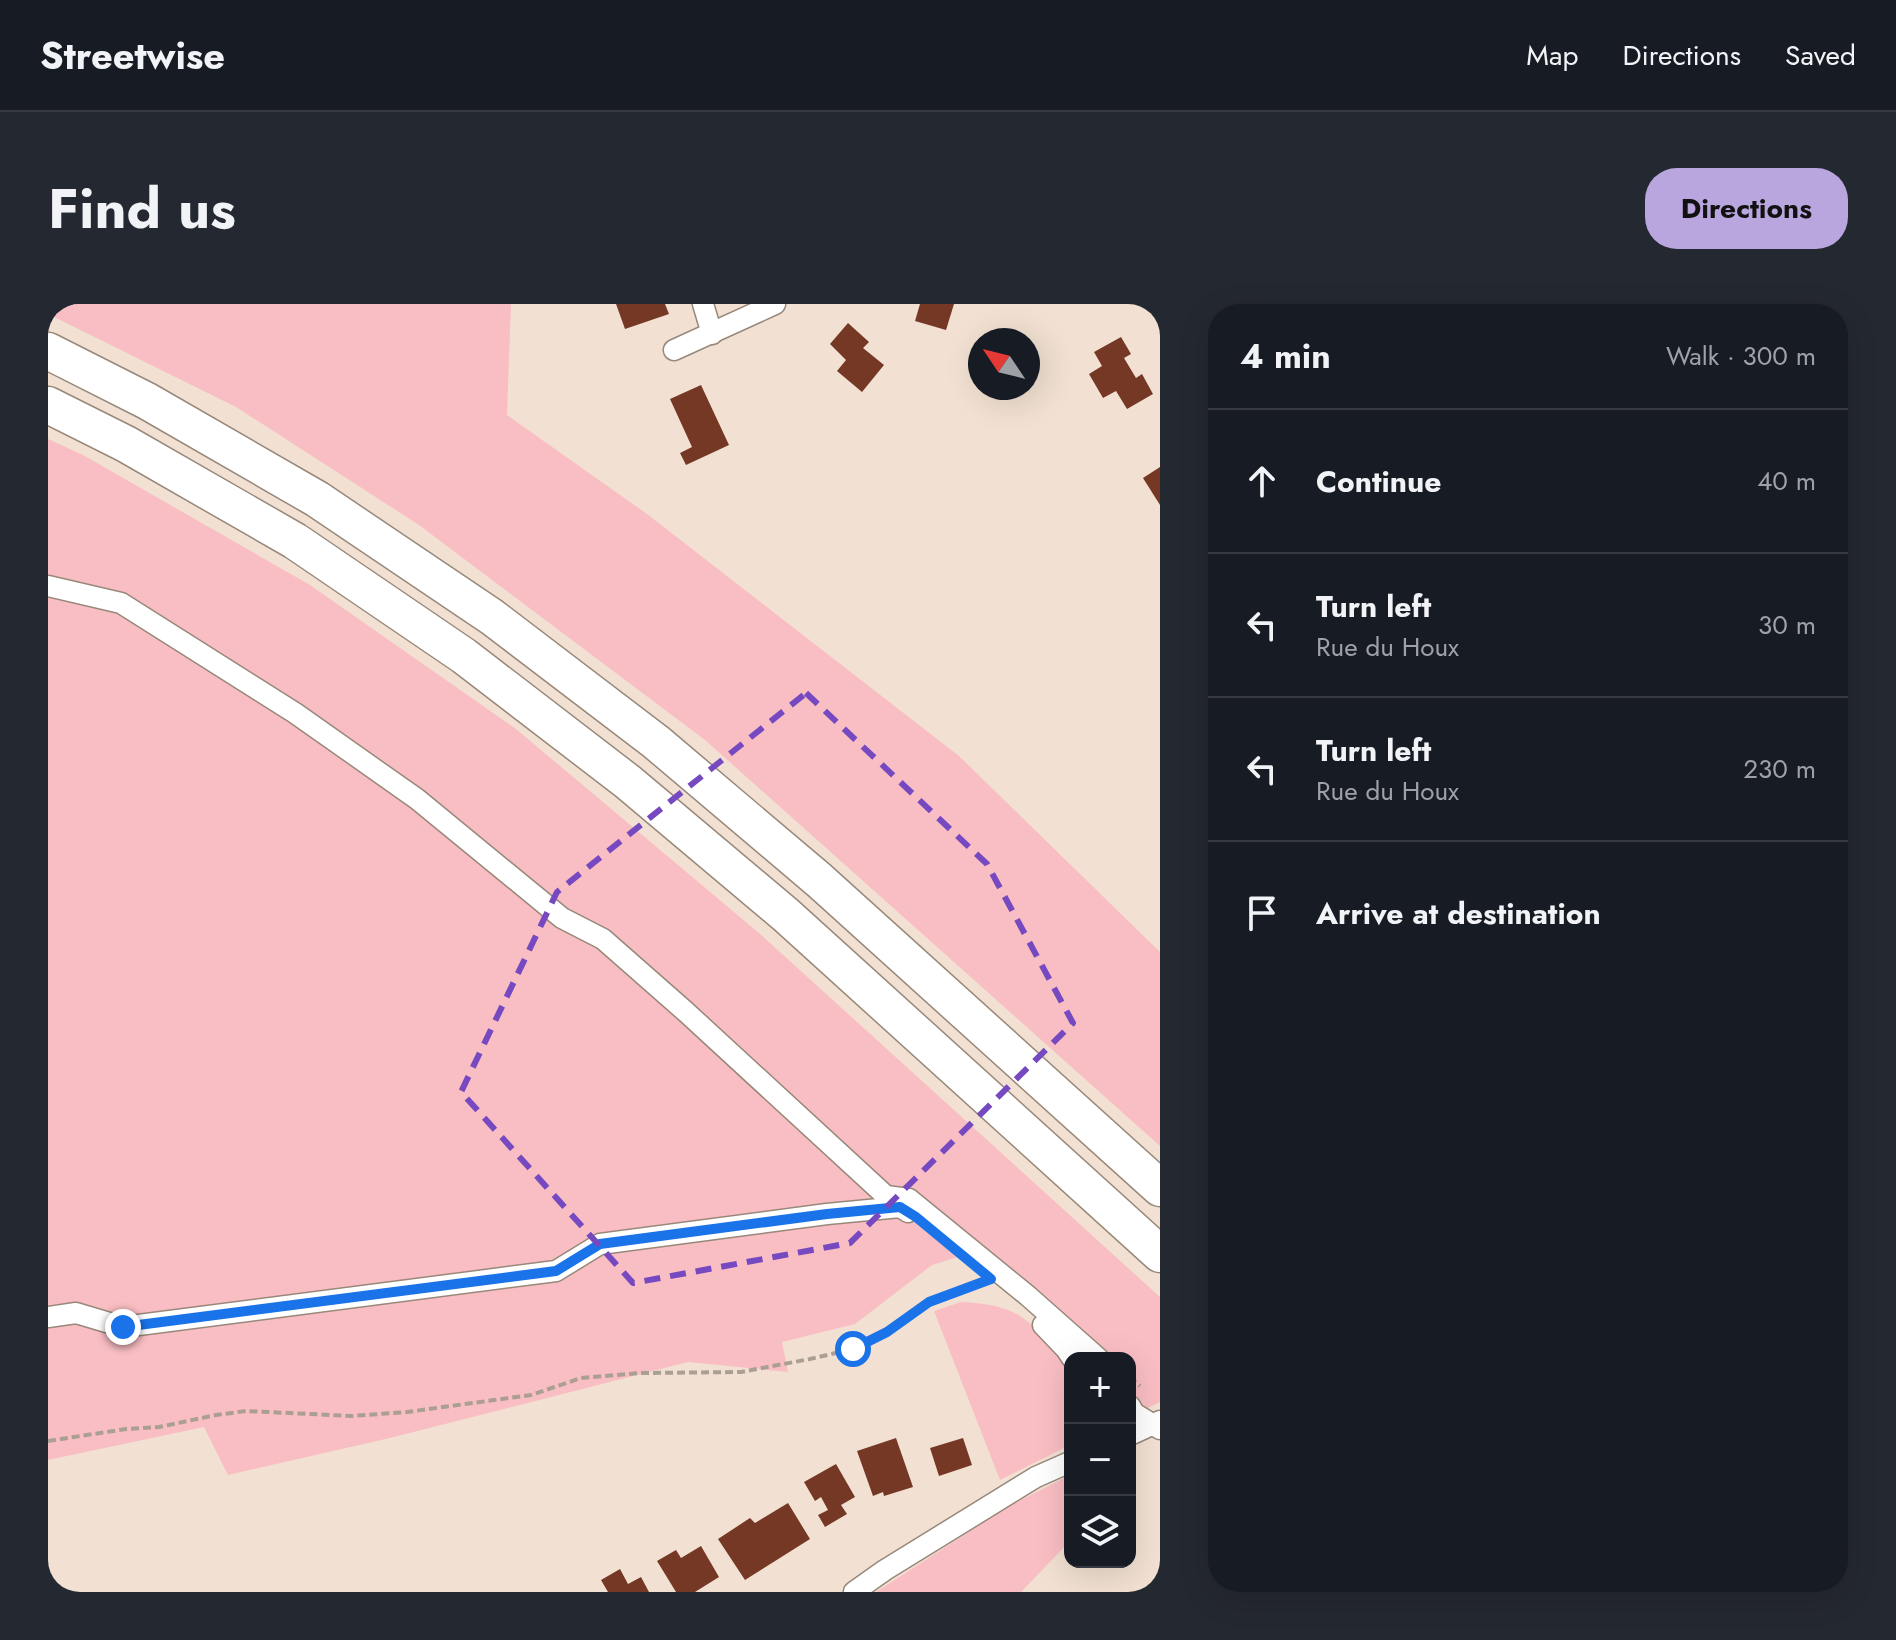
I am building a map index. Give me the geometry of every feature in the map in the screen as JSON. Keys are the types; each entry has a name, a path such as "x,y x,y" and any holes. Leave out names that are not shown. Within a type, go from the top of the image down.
{"highway":[{"path":"48,351 147,401 317,499 492,617 656,742 819,880 1160,1188"},
{"path":"48,405 126,444 295,541 464,656 628,782 786,915 1160,1254"}],"street":[{"path":"703,304 712,334"},
{"path":"674,350 775,304"},
{"path":"48,586 121,603 295,713 417,799 562,918 603,939 886,1196 909,1199 1091,1352"},
{"path":"48,1317 76,1313 123,1327 556,1271 600,1244 900,1207 991,1279 1068,1352"},
{"path":"1136,1414 1158,1424"},
{"path":"1136,1433 1158,1424"},
{"path":"854,1592 1024,1484 1064,1465"}],"path":[{"path":"48,1441 159,1427 246,1411 352,1416 407,1412 531,1395 581,1378 641,1373 741,1372 853,1349 887,1332 929,1302 991,1279"}],"highlighted area":[{"path":"806,693 987,864 1073,1023 850,1243 633,1283 461,1092 557,892"}],"shaded area":[{"path":"48,304 511,304 507,415 647,514 959,756 1160,952 1160,1146 705,740 419,525 236,407 48,314"},
{"path":"48,439 83,455 310,585 516,729 759,933 1160,1297 1160,1402 1146,1409 1138,1409 1136,1406 1136,1352 1100,1352 983,1249 932,1265 855,1324 782,1342 788,1372 688,1362 390,1438 228,1475 204,1427 48,1460"},
{"path":"961,1302 999,1307 1020,1316 1038,1331 1064,1365 1064,1448 1000,1480 934,1311"},
{"path":"1064,1478 1064,1547 1021,1592 876,1592 1009,1506"}],"building":[{"path":"616,304 665,304 669,314 625,329"},
{"path":"920,304 954,304 946,330 915,321"},
{"path":"848,323 869,342 863,348 884,365 862,392 837,371 846,360 830,344"},
{"path":"1121,337 1131,354 1124,358 1136,378 1142,374 1153,394 1127,409 1116,391 1103,398 1089,374 1102,366 1094,352"},
{"path":"701,385 729,445 686,465 680,453 692,447 670,399"},
{"path":"1160,467 1160,505 1143,478"},
{"path":"896,1438 913,1487 884,1496 883,1492 873,1496 857,1451"},
{"path":"963,1438 972,1465 939,1476 930,1448"},
{"path":"836,1464 855,1497 841,1505 847,1514 825,1527 818,1515 828,1510 821,1497 815,1501 804,1482"},
{"path":"788,1503 810,1539 745,1580 718,1539 750,1518 755,1523"},
{"path":"701,1546 719,1577 695,1592 676,1592 657,1561 676,1550 681,1558"},
{"path":"620,1569 628,1584 641,1577 649,1592 608,1592 601,1580"}],"route":[{"path":"123,1327 556,1271 600,1244 900,1207 991,1279 929,1302 887,1332 853,1349"}]}
